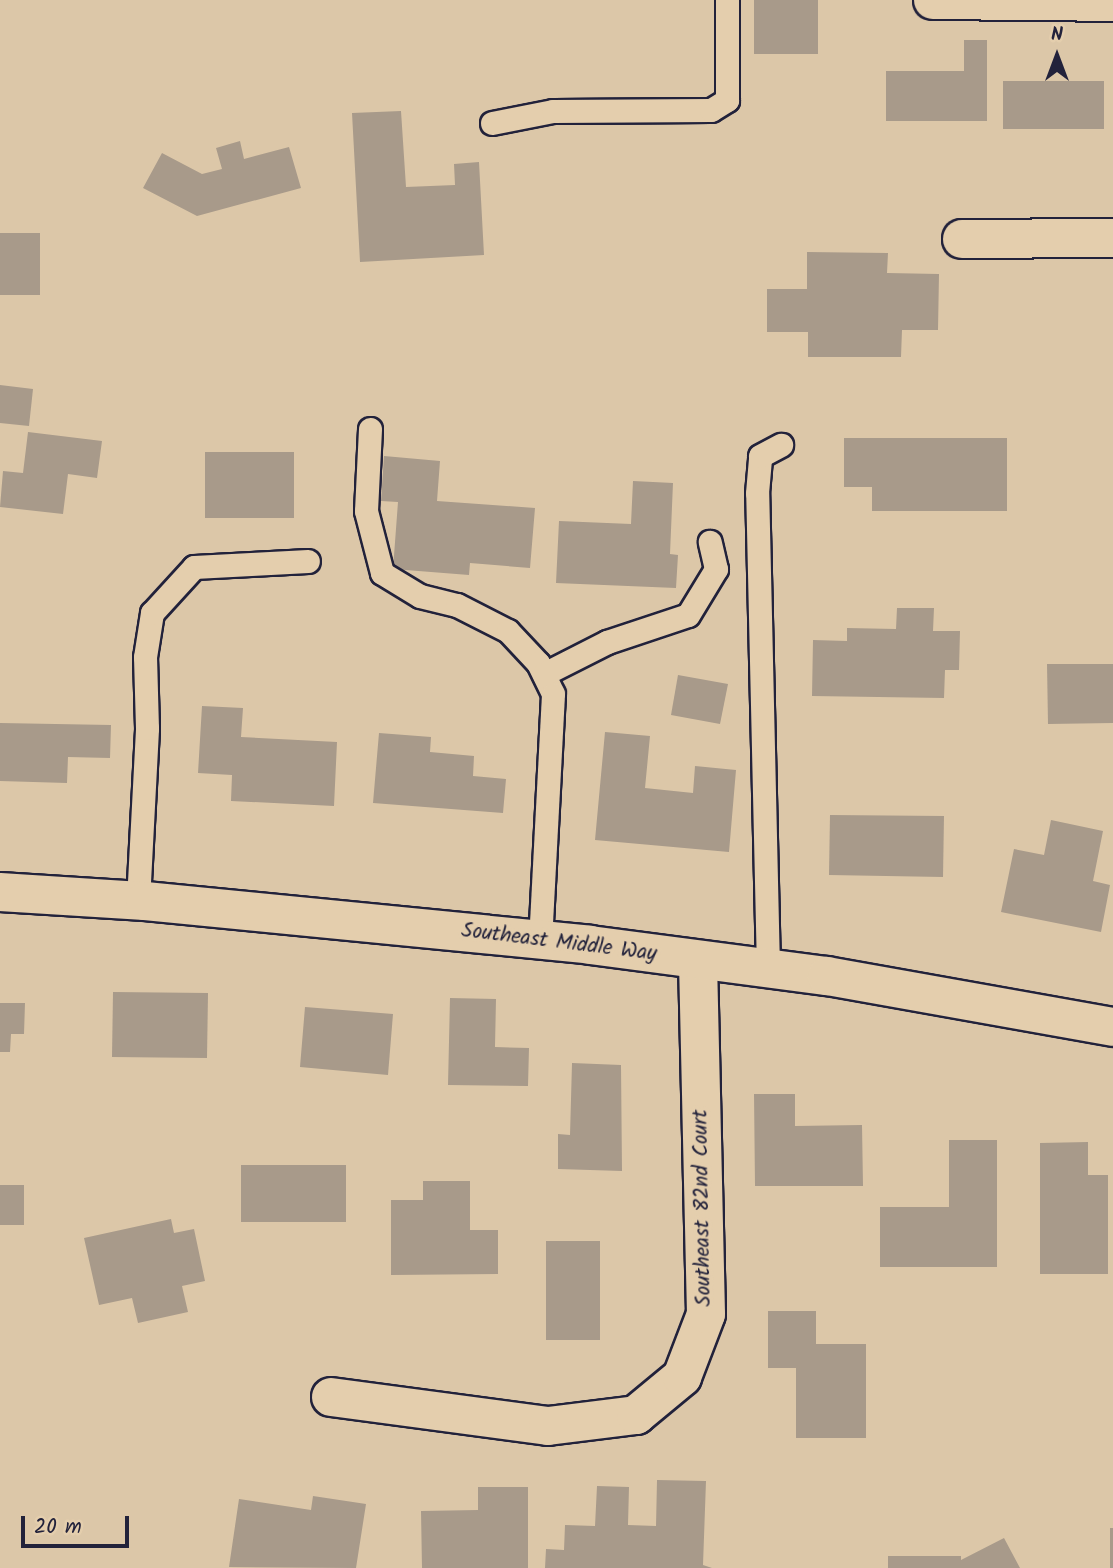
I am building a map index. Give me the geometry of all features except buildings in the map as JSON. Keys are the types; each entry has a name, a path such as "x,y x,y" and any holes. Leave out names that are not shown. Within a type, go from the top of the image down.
{"street":[{"path":"933,0 1113,2"},
{"path":"962,239 1113,237"},
{"name":"Southeast Middle Way","path":"0,892 138,901 540,940 768,969 1113,1027"},
{"name":"Southeast 82nd Court","path":"331,1397 548,1426 636,1415 682,1377 706,1314 698,961"}],"lane":[{"path":"492,122 553,111 711,110 727,100 727,0"},
{"path":"369,429 366,511 382,573 420,596 457,604 508,631 544,674 553,694 540,940"},
{"path":"768,969 757,493 760,456 781,446"},
{"path":"544,674 607,642 688,615 716,569 710,542"},
{"path":"138,901 147,728 145,657 152,613 194,567 307,561"}]}
